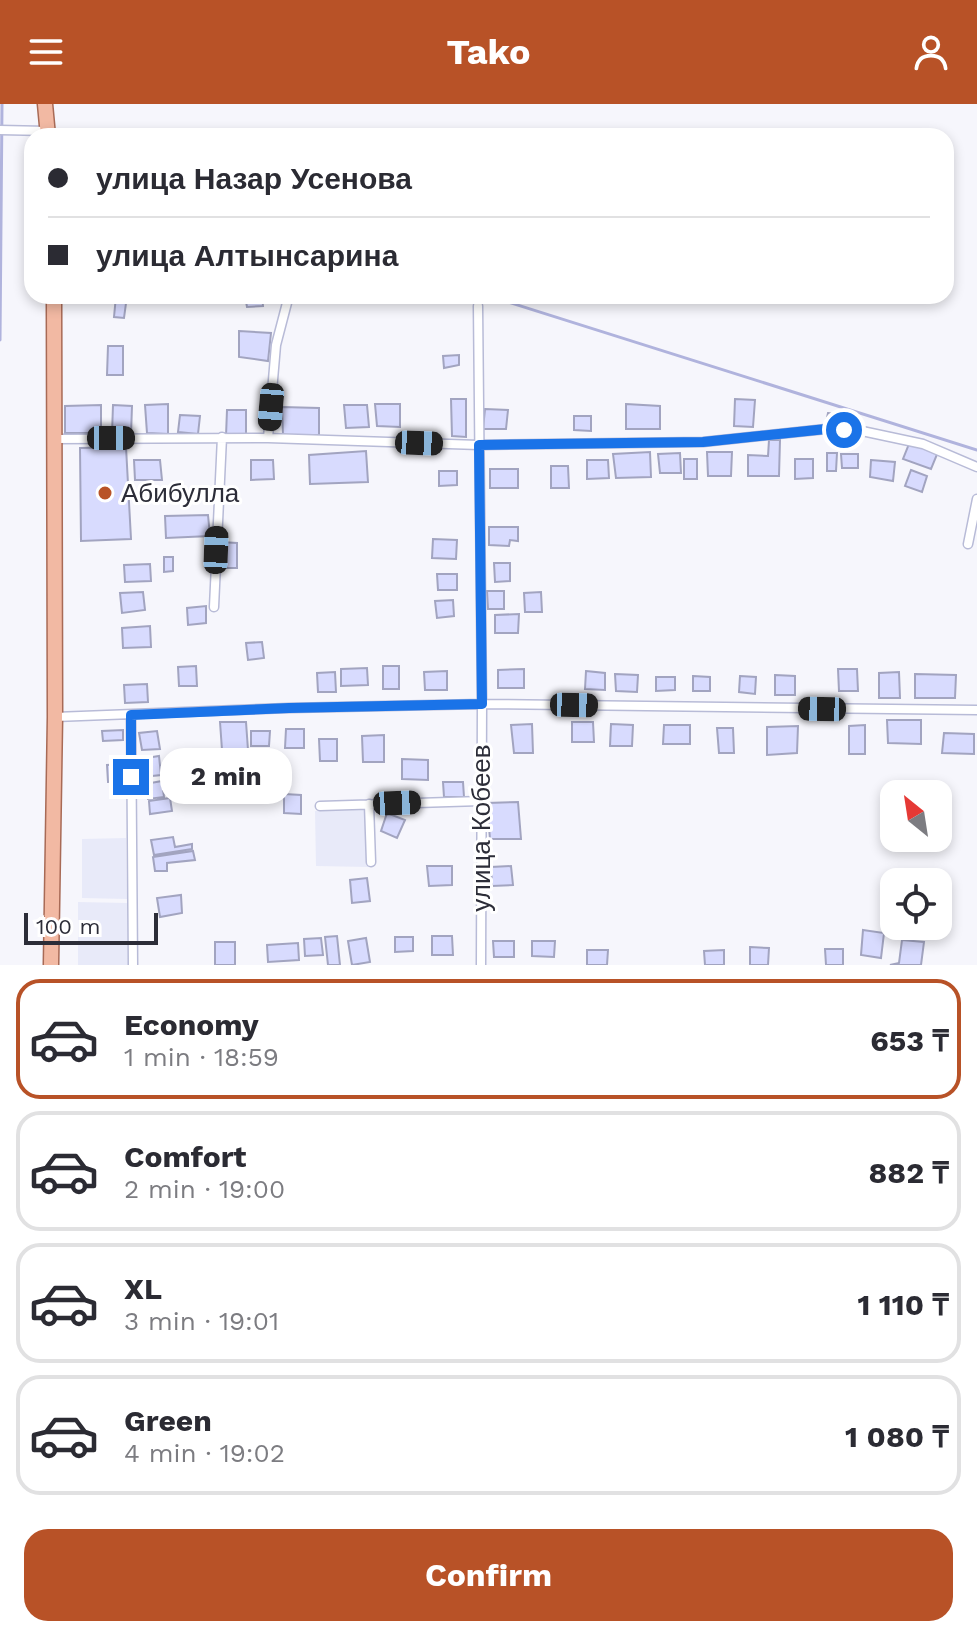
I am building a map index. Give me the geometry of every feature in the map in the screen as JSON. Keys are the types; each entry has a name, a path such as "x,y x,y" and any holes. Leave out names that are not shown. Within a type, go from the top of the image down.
{"main road":[{"path":"45,104 47,128"},
{"path":"51,965 55,717 54,304"}],"street":[{"path":"0,130 24,131"},
{"path":"268,438 276,345 287,304"},
{"name":"улица Кобеев","path":"478,306 481,965"},
{"path":"55,439 222,437 479,445 703,442 826,429 862,431 923,444 977,467"},
{"path":"214,607 222,437"},
{"path":"968,544 977,499"},
{"path":"55,717 482,704 977,710"},
{"path":"131,715 133,965"},
{"path":"320,806 481,801"},
{"path":"369,804 371,862"}],"shaded area":[{"path":"366,810 368,867 316,866 315,811"},
{"path":"126,838 127,899 82,898 82,839"},
{"path":"78,902 127,903 128,965 78,965"}],"building":[{"path":"115,304 126,304 124,318 114,317"},
{"path":"246,304 263,304 263,306 247,307"},
{"path":"239,331 271,333 268,361 239,357"},
{"path":"108,346 123,346 123,375 107,375"},
{"path":"459,355 459,365 444,368 443,356"},
{"path":"451,399 466,399 466,437 452,436"},
{"path":"735,399 755,400 753,427 734,426"},
{"path":"168,404 168,434 147,433 145,405"},
{"path":"375,404 400,404 400,427 377,426"},
{"path":"626,404 660,406 660,429 626,429"},
{"path":"101,405 101,433 65,433 65,406"},
{"path":"113,405 132,406 131,435 112,434"},
{"path":"344,405 367,405 369,427 346,428"},
{"path":"282,407 319,408 319,435 283,435"},
{"path":"485,409 508,410 506,429 483,429"},
{"path":"227,410 246,410 246,436 226,436"},
{"path":"828,413 836,414 834,424 826,422"},
{"path":"180,415 200,416 198,434 178,432"},
{"path":"574,416 591,416 591,431 574,430"},
{"path":"769,440 780,440 779,476 748,476 748,455 768,456"},
{"path":"909,444 938,452 931,469 903,459"},
{"name":"Абибулла","path":"126,447 131,539 81,541 80,448"},
{"path":"366,451 368,482 310,484 309,455"},
{"path":"650,452 651,477 616,478 613,454"},
{"path":"707,452 732,452 731,476 708,476"},
{"path":"680,453 681,473 660,473 658,454"},
{"path":"827,453 837,453 836,471 827,471"},
{"path":"841,454 858,454 858,468 842,468"},
{"path":"684,459 697,459 697,479 684,479"},
{"path":"795,459 813,459 813,478 795,479"},
{"path":"134,460 160,460 162,480 135,480"},
{"path":"251,460 273,460 274,479 251,480"},
{"path":"587,460 608,460 609,478 587,479"},
{"path":"871,460 895,462 893,481 870,477"},
{"path":"551,466 568,466 569,488 551,488"},
{"path":"490,469 518,469 518,488 490,488"},
{"path":"911,470 927,476 922,492 905,486"},
{"path":"439,471 457,471 457,485 439,486"},
{"path":"208,515 210,536 166,538 165,516"},
{"path":"489,527 518,527 518,541 510,540 509,546 489,545"},
{"path":"433,539 457,540 456,559 432,558"},
{"path":"220,542 237,543 237,568 220,568"},
{"path":"164,557 173,557 173,571 164,572"},
{"path":"494,563 510,563 510,581 495,582"},
{"path":"150,564 151,581 125,582 124,565"},
{"path":"437,574 457,574 457,590 438,590"},
{"path":"487,591 504,591 504,609 488,609"},
{"path":"143,592 145,610 122,613 120,593"},
{"path":"541,592 542,612 525,612 524,593"},
{"path":"453,600 454,616 437,618 435,601"},
{"path":"206,606 206,623 188,625 187,608"},
{"path":"519,614 518,633 495,633 495,615"},
{"path":"150,626 151,647 123,648 122,628"},
{"path":"262,642 264,658 248,660 246,643"},
{"path":"196,666 197,686 179,686 178,667"},
{"path":"383,666 399,666 399,689 383,689"},
{"path":"367,668 368,685 341,686 341,669"},
{"path":"524,669 524,688 498,688 498,670"},
{"path":"838,669 857,669 858,691 839,691"},
{"path":"447,671 447,690 425,690 424,672"},
{"path":"586,671 605,673 605,690 585,689"},
{"path":"335,672 336,692 318,692 317,673"},
{"path":"899,672 900,698 879,698 879,673"},
{"path":"615,674 638,675 637,692 616,691"},
{"path":"915,674 956,675 955,698 915,698"},
{"path":"775,675 795,676 795,695 775,695"},
{"path":"693,676 710,677 710,691 693,691"},
{"path":"740,676 756,677 755,694 739,692"},
{"path":"656,677 675,677 675,690 656,691"},
{"path":"147,684 148,702 125,703 124,685"},
{"path":"887,720 921,720 921,744 888,743"},
{"path":"220,722 246,722 248,750 222,750"},
{"path":"572,722 593,722 594,742 572,742"},
{"path":"532,724 533,753 514,753 511,725"},
{"path":"611,724 633,725 632,746 610,746"},
{"path":"664,725 690,725 690,744 663,744"},
{"path":"865,725 865,754 849,754 849,726"},
{"path":"798,726 797,753 767,755 767,727"},
{"path":"717,728 733,728 734,753 719,753"},
{"path":"286,729 304,729 304,748 285,748"},
{"path":"123,730 123,740 103,741 102,731"},
{"path":"157,731 160,749 142,750 139,733"},
{"path":"251,731 270,731 269,746 251,746"},
{"path":"944,733 974,734 974,754 942,753"},
{"path":"384,735 384,762 363,762 362,736"},
{"path":"319,739 337,739 337,761 320,761"},
{"path":"159,756 161,775 143,777 140,759"},
{"path":"402,759 428,760 428,780 402,779"},
{"path":"125,764 126,781 108,782 107,765"},
{"path":"162,781 164,797 148,799 145,784"},
{"path":"443,782 463,782 464,797 444,797"},
{"path":"284,794 301,795 301,814 284,813"},
{"path":"170,798 172,811 150,814 149,801"},
{"path":"518,802 521,839 490,839 487,803"},
{"path":"387,813 405,820 397,838 381,831"},
{"path":"173,837 175,847 192,844 192,849 154,855 151,840"},
{"path":"193,851 195,860 167,863 167,871 155,871 153,857"},
{"path":"427,866 452,866 452,885 429,886"},
{"path":"511,866 513,885 492,886 491,867"},
{"path":"367,878 370,901 352,903 350,880"},
{"path":"181,895 182,913 160,917 157,898"},
{"path":"863,930 880,932 880,940 883,940 881,958 861,955"},
{"path":"337,936 340,965 328,965 325,937"},
{"path":"432,936 452,936 453,955 432,955"},
{"path":"395,937 413,937 413,951 395,952"},
{"path":"321,938 323,955 305,956 304,939"},
{"path":"366,938 370,962 352,965 348,941"},
{"path":"902,940 924,942 921,965 890,965 899,963"},
{"path":"493,941 514,941 514,957 494,957"},
{"path":"532,941 555,941 554,957 532,956"},
{"path":"215,942 235,942 235,965 215,965"},
{"path":"298,943 299,960 268,962 267,945"},
{"path":"750,947 769,948 768,965 750,965"},
{"path":"825,949 843,949 843,965 826,965"},
{"path":"587,950 608,950 607,965 587,965"},
{"path":"724,950 724,965 705,965 704,951"}],"waterway":[{"path":"0,340 2,104"},
{"path":"514,304 977,450"}],"place":[{"name":"Абибулла","path":"105,493"}],"route":[{"path":"131,777 131,715 482,704 479,445 703,442 826,429 844,430"}]}
